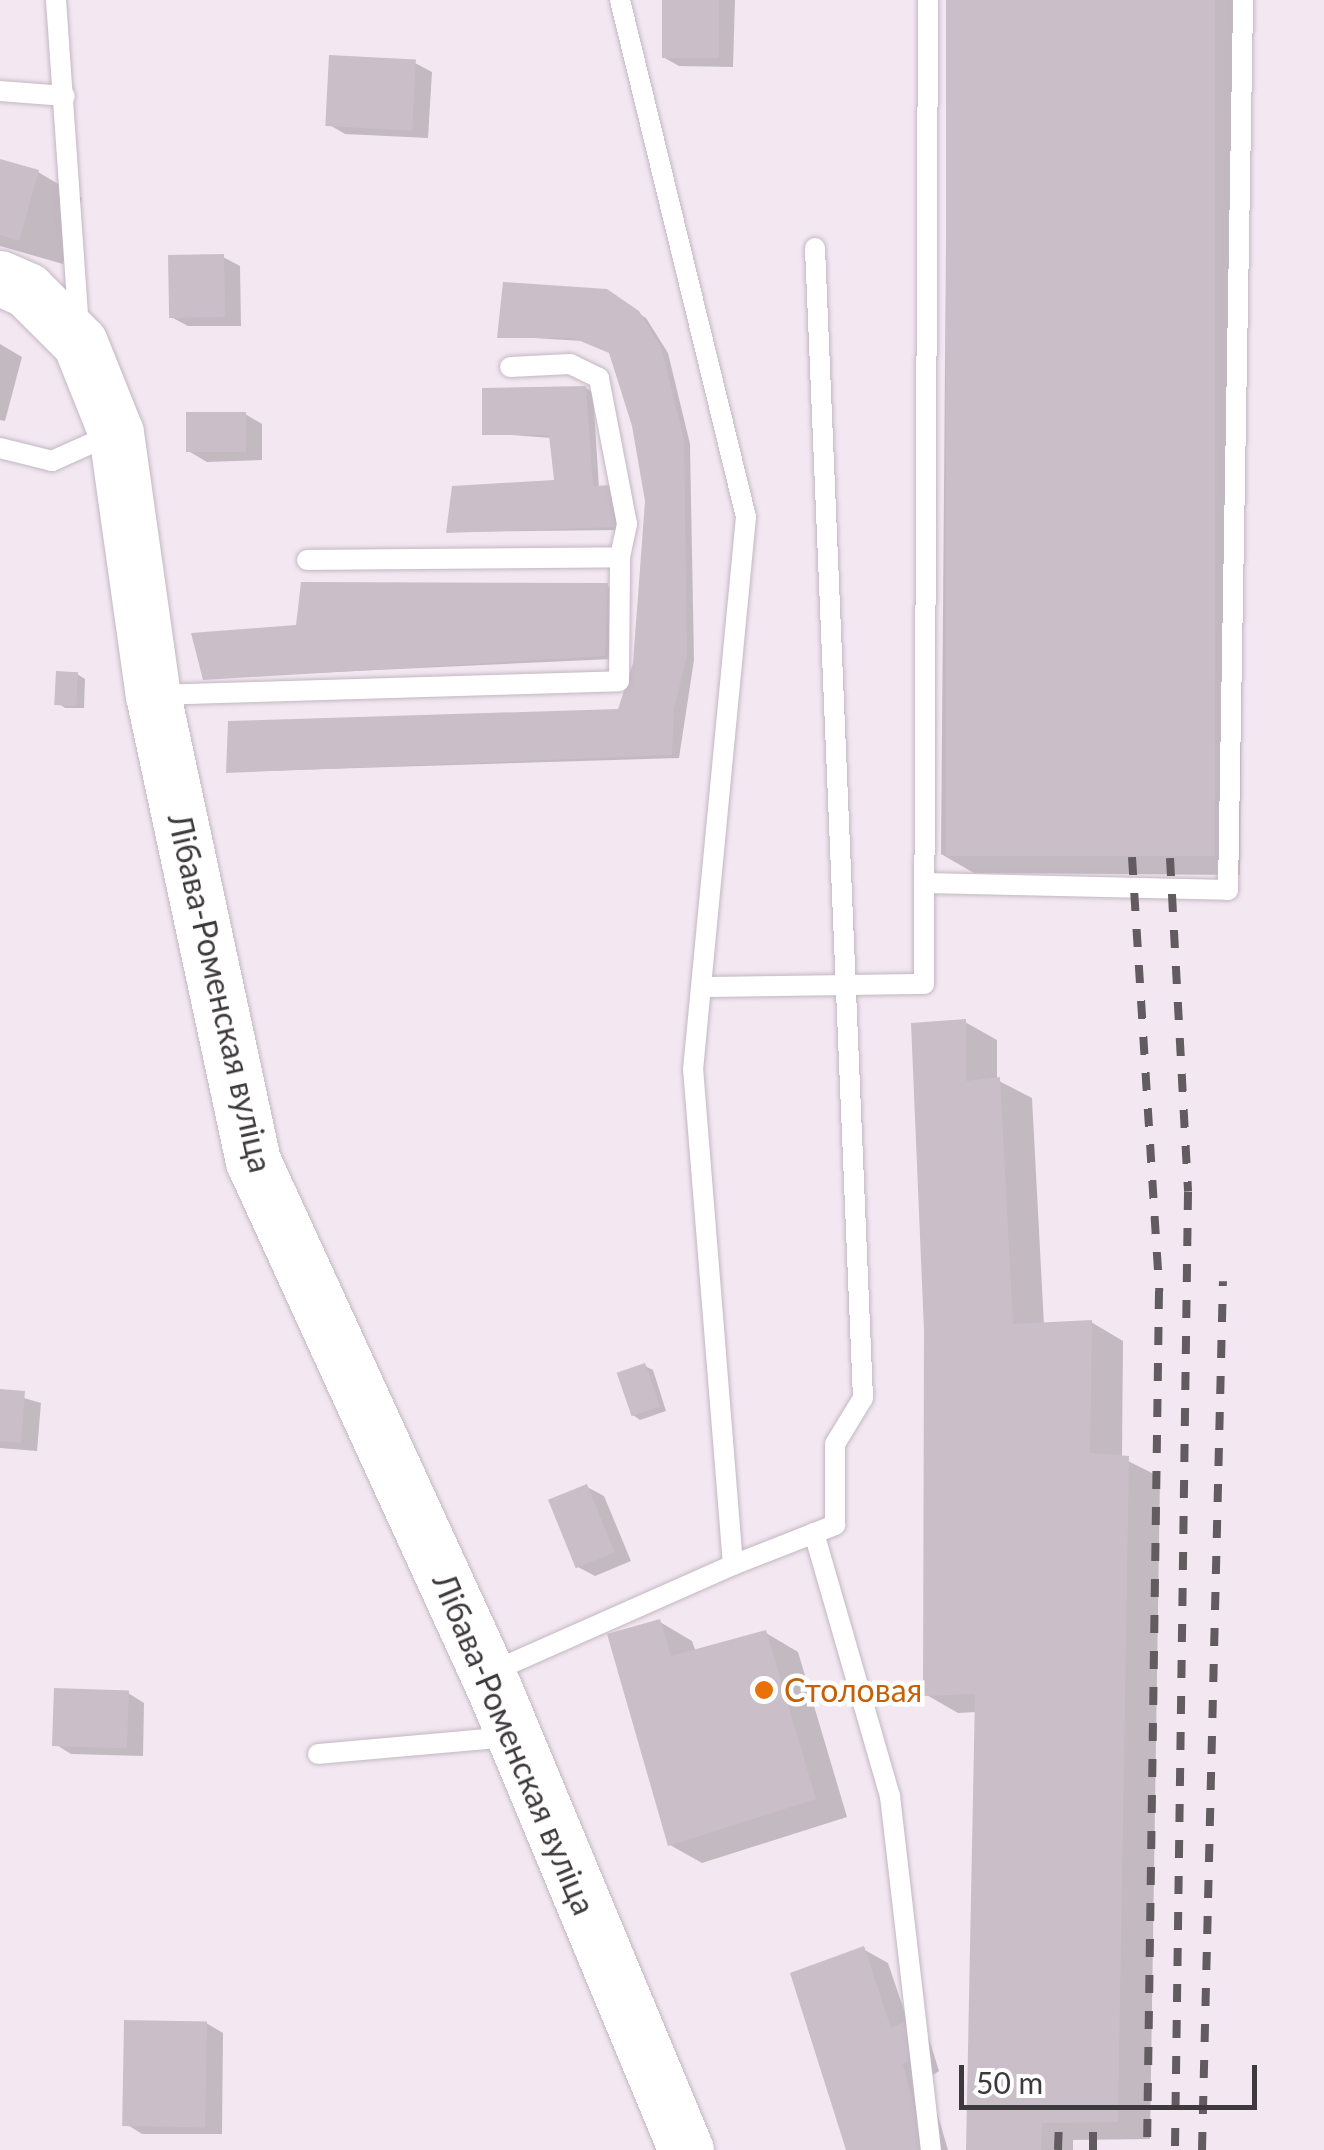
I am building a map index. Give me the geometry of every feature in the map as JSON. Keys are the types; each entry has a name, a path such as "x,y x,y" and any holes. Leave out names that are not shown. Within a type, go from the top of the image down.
{"main road":[{"path":"0,278 26,290 80,343"},
{"name":"Лібава-Роменская вуліца","path":"80,343 116,433 153,695 253,1162 487,1673 686,2150"}],"lane":[{"name":"Лібава-Роменская вуліца","path":"56,0 80,343"},
{"path":"620,0 746,518 694,1070 733,1565"},
{"path":"702,988 924,984 928,0"},
{"path":"924,883 1228,890 1243,0"},
{"path":"0,91 65,96"},
{"path":"487,1673 835,1524 834,1444 864,1398 841,985 815,248"},
{"path":"153,695 619,680 620,557 627,524 599,378 570,364 510,367"},
{"path":"0,448 52,461 116,433"},
{"path":"307,560 620,557"},
{"path":"814,1533 890,1796 931,2150"},
{"path":"318,1754 512,1736"}],"building":[{"path":"662,0 719,0 719,58 662,58"},
{"path":"946,0 1215,0 1215,856 946,856"},
{"path":"329,55 416,60 412,130 325,126"},
{"path":"0,159 39,170 19,241 0,235"},
{"path":"224,254 225,317 169,318 168,255"},
{"path":"503,282 607,289 639,311 661,347 684,439 687,655 674,709 672,755 226,773 228,721 618,709 633,663 645,501 632,426 609,353 573,338 497,338"},
{"path":"586,386 593,486 611,485 615,527 446,533 452,486 554,480 549,435 482,435 482,388"},
{"path":"186,412 246,412 246,452 186,452"},
{"path":"301,582 608,583 605,656 203,680 191,633 296,625"},
{"path":"56,671 78,672 76,706 54,705"},
{"path":"966,1019 966,1081 1000,1077 1013,1324 1092,1320 1090,1453 1129,1456 1118,2122 1042,2123 1041,2150 966,2150 975,1694 923,1696 924,1331 911,1023"},
{"path":"645,1363 660,1406 632,1416 617,1373"},
{"path":"0,1389 25,1391 21,1443 0,1441"},
{"path":"587,1484 615,1553 576,1568 548,1500"},
{"path":"660,1619 671,1656 766,1630 816,1799 668,1846 607,1634"},
{"path":"54,1688 129,1691 127,1749 52,1746"},
{"path":"864,1946 891,2028 904,2022 916,2056 903,2064 925,2150 846,2150 790,1973"},
{"path":"124,2020 207,2021 205,2127 122,2126"}],"railway":[{"path":"1132,857 1159,1291 1147,2150"},
{"path":"1170,858 1188,1192 1175,2150"},
{"path":"1202,2150 1223,1281"},
{"path":"1058,2150 1059,2122"},
{"path":"1093,2123 1093,2150"}],"place":[{"name":"Столовая","path":"764,1690"}]}
